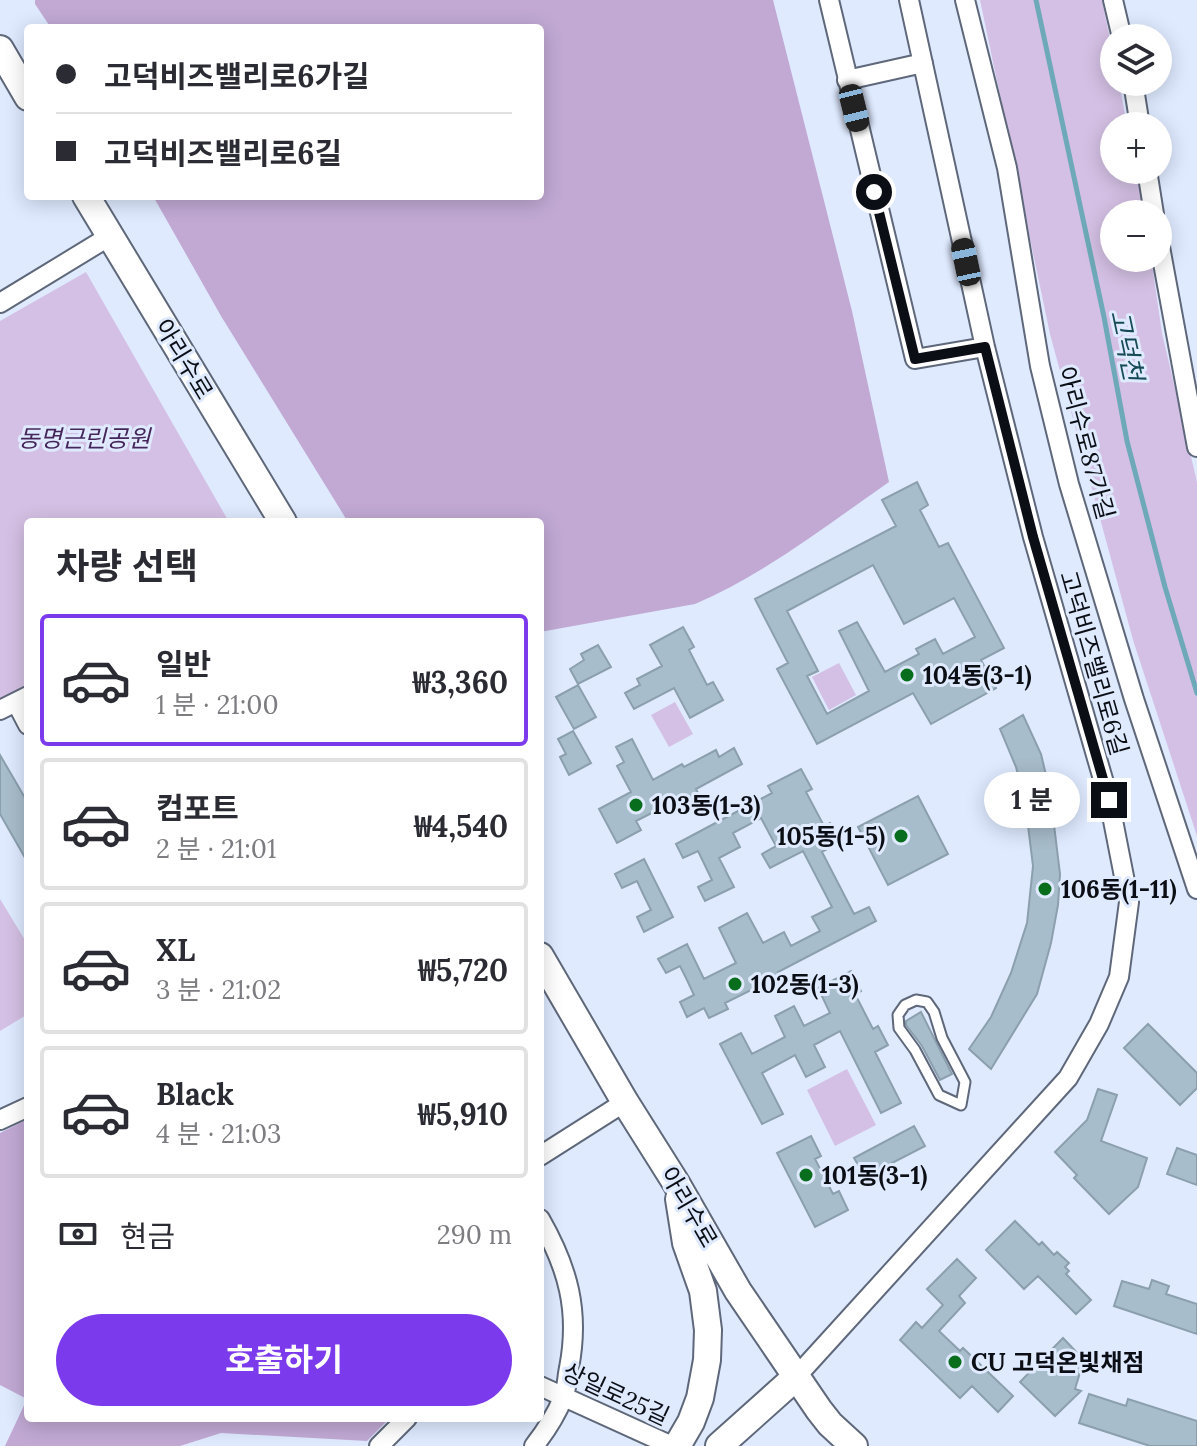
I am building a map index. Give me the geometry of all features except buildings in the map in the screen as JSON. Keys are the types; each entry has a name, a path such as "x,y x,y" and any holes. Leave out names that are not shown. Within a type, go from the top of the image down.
{"main road":[{"path":"0,49 24,90"},
{"name":"아리수로","path":"88,200 281,518"},
{"name":"아리수로","path":"544,963 738,1291 830,1424 854,1446"},
{"path":"674,1446 691,1422 700,1398 707,1360 708,1330 703,1291 686,1243 676,1183"},
{"path":"719,1446 796,1377"}],"street":[{"path":"829,0 915,359 985,347"},
{"name":"고덕비즈밸리로6길","path":"796,1377 1068,1078 1099,1024 1119,977 1129,902 1109,800 1033,537 985,347 909,0"},
{"name":"아리수로87가길","path":"965,0 1007,168 1040,366 1069,484 1134,699 1197,889"},
{"path":"1113,0 1119,24"},
{"path":"847,80 923,63"},
{"path":"0,303 110,236"},
{"path":"1165,272 1197,447"},
{"path":"544,1153 625,1102"},
{"path":"0,1120 24,1109"},
{"path":"534,1446 564,1396 573,1346 574,1323 567,1278 560,1256 544,1226"},
{"name":"상일로25길","path":"544,1388 674,1446"},
{"path":"379,1446 403,1422"}],"lane":[{"path":"916,1000 927,1002 934,1012 942,1038 965,1082 961,1105 939,1095 915,1050 899,1028 898,1015 905,1005 916,1000"}],"green space":[{"path":"980,0 1102,0 1107,24 1100,24 1100,96 1122,96 1124,112 1100,112 1100,184 1139,184 1141,200 1100,200 1100,272 1153,272 1162,333 1197,482 1197,836 1133,640 1050,334"},
{"name":"동명근린공원","path":"86,272 227,518 24,518 24,686 0,699 0,321"},
{"path":"839,663 856,695 829,710 812,677"},
{"path":"675,702 693,734 669,747 651,715"},
{"path":"0,899 24,938 24,1016 0,1031"},
{"path":"847,1069 876,1125 835,1146 807,1090"}],"shaded area":[{"path":"35,0 773,0 852,311 889,482 771,564 695,604 544,631 544,518 346,518 221,316 155,200 544,200 544,24 48,24"},
{"path":"24,1121 24,1397 0,1385 0,1133"},
{"path":"24,1405 24,1422 386,1422 367,1441 221,1433 180,1446 5,1446"}],"waterway":[{"name":"고덕천","path":"1036,0 1104,317 1127,441 1165,587 1197,693"}],"place":[{"name":"104동(3-1)","path":"907,675"},
{"name":"103동(1-3)","path":"636,805"},
{"name":"105동(1-5)","path":"901,836"},
{"name":"106동(1-11)","path":"1045,889"},
{"name":"102동(1-3)","path":"735,984"},
{"name":"101동(3-1)","path":"806,1175"},
{"name":"CU 고덕온빛채점","path":"955,1362"}],"route":[{"path":"874,192 915,359 985,347 1033,537 1109,800"}]}
